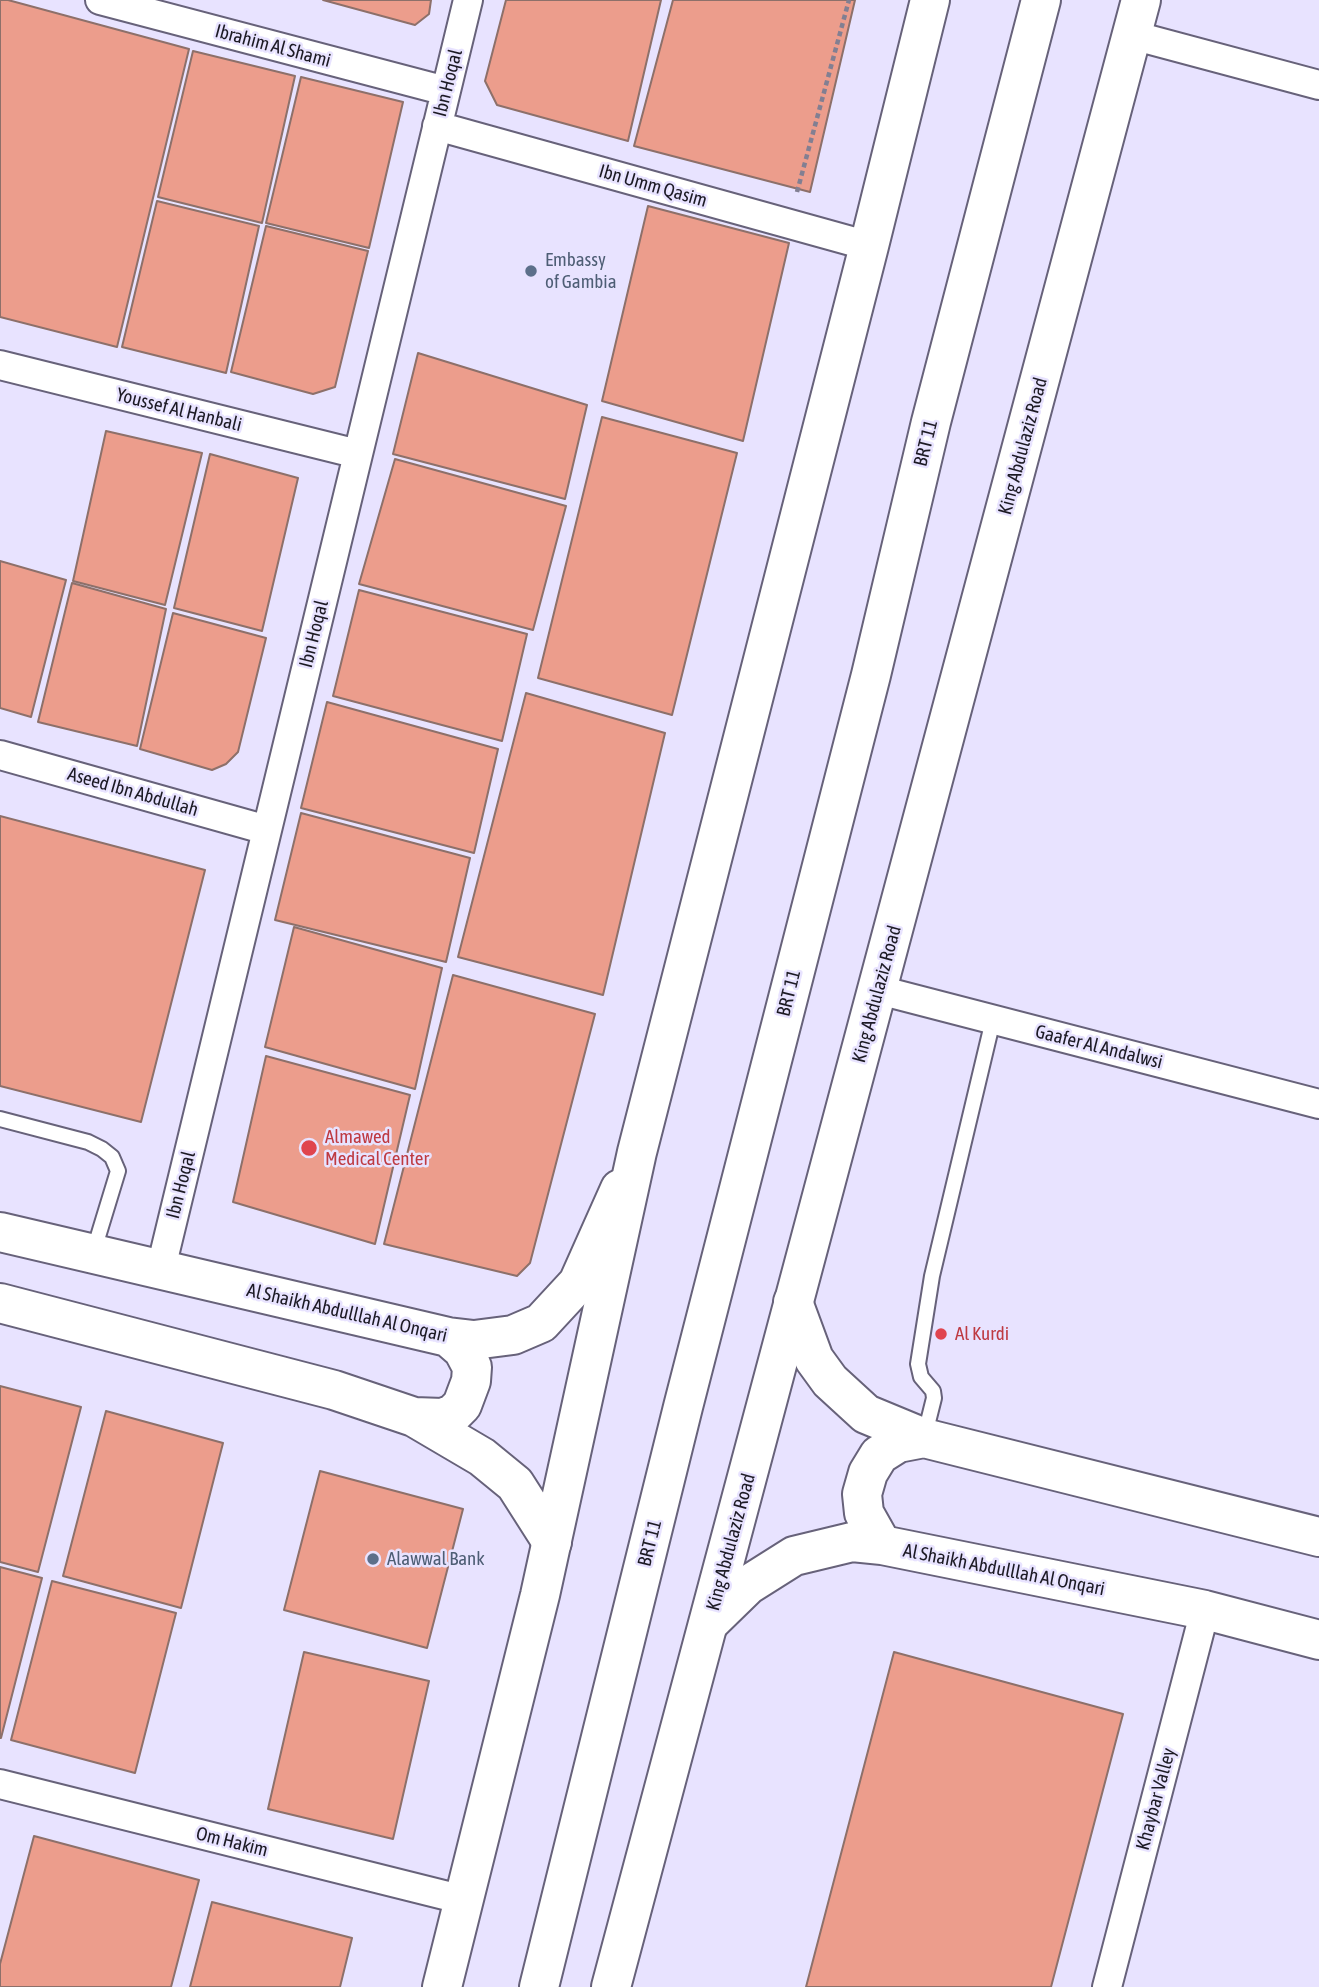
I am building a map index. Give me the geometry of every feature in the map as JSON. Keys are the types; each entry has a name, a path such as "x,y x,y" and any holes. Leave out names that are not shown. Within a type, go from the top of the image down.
{"main road":[{"path":"442,1987 552,1542 637,1152 930,0"},
{"name":"BRT 11","path":"539,1987 683,1407 867,688 931,422 1041,0"},
{"name":"King Abdulaziz Road","path":"611,1987 1137,18"},
{"name":"Al Shaikh Abdulllah Al Onqari","path":"0,1232 448,1338 474,1340 513,1335 541,1323 578,1283 637,1152"},
{"path":"793,1302 814,1359 830,1381 866,1414 924,1438 1319,1537"},
{"path":"0,1303 334,1390 414,1417 482,1457 514,1483 552,1542"},
{"path":"414,1417 443,1418 453,1414 462,1405 471,1381 472,1367 463,1350 448,1338"},
{"path":"882,1545 864,1513 862,1494 868,1473 880,1455 888,1449 898,1443 924,1438"},
{"name":"Al Shaikh Abdulllah Al Onqari","path":"710,1622 748,1585 794,1556 852,1542 882,1545 1205,1610 1319,1640"}],"street":[{"name":"Ibrahim Al Shami","path":"100,0 446,91"},
{"name":"Ibn Hoqal","path":"161,1268 468,0"},
{"path":"1137,18 1319,85"},
{"name":"Ibn Umm Qasim","path":"437,126 869,246"},
{"name":"Youssef Al Hanbali","path":"0,365 358,454"},
{"name":"Aseed Ibn Abdullah","path":"0,755 267,830"},
{"name":"Gaafer Al Andalwsi","path":"879,990 1319,1104"},
{"name":"Khaybar Valley","path":"1107,1987 1205,1610"},
{"name":"Om Hakim","path":"0,1784 464,1900"}],"lane":[{"path":"924,1438 934,1398 933,1391 921,1377 918,1364 932,1276 993,1020"},
{"path":"0,1119 88,1142 112,1157 118,1171 93,1254"}],"path":[{"path":"788,224 849,0"}],"building":[{"path":"0,0 189,49 117,347 0,317"},
{"path":"323,0 431,0 429,14 415,25"},
{"path":"506,0 661,0 628,141 497,105 485,81"},
{"path":"673,0 855,0 810,192 634,146"},
{"path":"193,51 295,76 262,223 158,197"},
{"path":"301,77 403,102 369,248 266,223"},
{"path":"157,201 259,226 226,373 122,347"},
{"path":"648,206 789,243 743,441 602,401"},
{"path":"266,226 368,251 335,387 313,394 231,372"},
{"path":"418,353 587,405 565,499 393,454"},
{"path":"602,417 737,453 672,715 538,678"},
{"path":"106,431 202,453 165,605 73,581"},
{"path":"210,454 298,478 262,631 174,608"},
{"path":"395,459 566,506 533,630 359,584"},
{"path":"0,561 66,580 31,717 0,708"},
{"path":"72,583 166,609 137,746 38,722"},
{"path":"359,590 527,634 502,741 333,696"},
{"path":"173,613 266,638 238,752 226,764 212,770 140,749"},
{"path":"526,693 665,733 603,995 458,957"},
{"path":"327,702 498,749 474,853 301,808"},
{"path":"301,813 470,858 446,962 275,920"},
{"path":"0,816 205,870 141,1122 0,1086"},
{"path":"294,927 442,968 415,1089 265,1047"},
{"path":"453,975 595,1014 530,1263 517,1276 384,1244"},
{"path":"266,1056 410,1095 375,1244 233,1202"},
{"path":"0,1386 81,1407 38,1572 0,1562"},
{"path":"106,1411 223,1443 181,1608 63,1576"},
{"name":"Alawwal Bank","path":"320,1471 463,1509 427,1648 284,1610"},
{"path":"0,1567 42,1578 1,1738 0,1738"},
{"path":"52,1581 176,1613 135,1773 11,1740"},
{"path":"304,1652 429,1681 393,1839 268,1809"},
{"path":"894,1652 1123,1714 1051,1987 806,1987"},
{"path":"34,1836 199,1880 171,1987 0,1987 0,1964"},
{"path":"212,1902 352,1938 340,1987 190,1987"}],"place":[{"name":"Embassy of Gambia","path":"531,271"},
{"name":"Almawed Medical Center","path":"309,1148"},
{"name":"Al Kurdi","path":"941,1334"},
{"name":"Alawwal Bank","path":"373,1559"}]}
